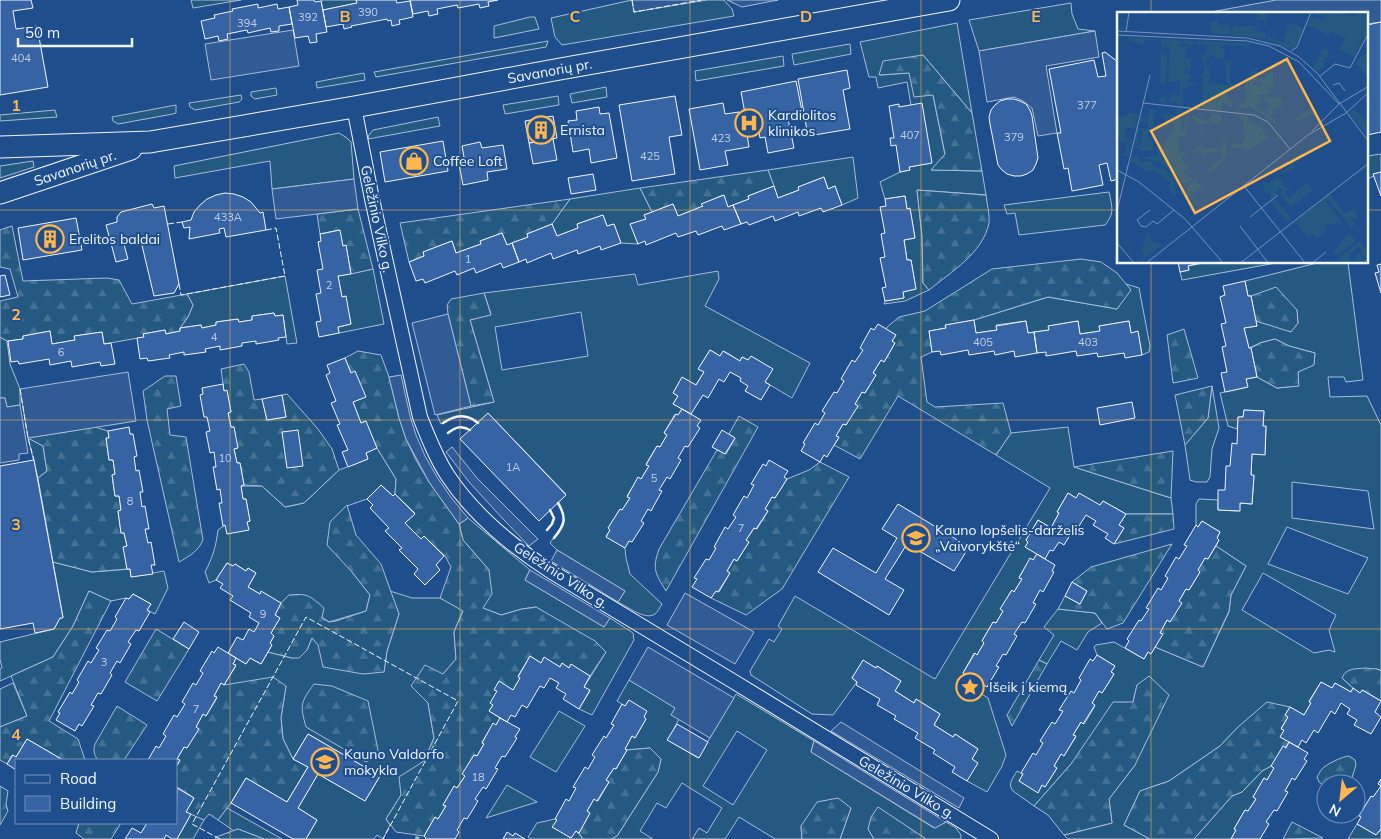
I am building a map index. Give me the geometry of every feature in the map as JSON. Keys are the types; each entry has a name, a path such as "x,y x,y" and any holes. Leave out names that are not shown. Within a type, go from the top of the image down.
{"main road":[{"name":"Savanorių pr.","path":"0,147 150,142 354,107 876,6 949,0"},
{"name":"Savanorių pr.","path":"0,193 150,142"}],"street":[{"name":"Geležinio Vilko g.","path":"354,107 372,199 420,417 447,475 462,495 500,533 530,558 992,839"}],"green space":[{"path":"191,0 241,0 193,8"},
{"path":"356,0 357,3 323,10 321,1"},
{"path":"632,0 634,12 706,0 724,0 732,9 734,16 562,45 555,37 551,18"},
{"path":"1071,3 1072,14 1078,29 1095,31 979,51 969,20"},
{"path":"535,17 539,29 494,38 494,26"},
{"path":"957,23 972,113 923,55 880,75 909,73 933,95 945,155 932,170 982,171 986,195 917,190 922,236 923,283 929,290 905,301 884,304 885,301 904,298 903,292 916,289 911,260 907,260 904,240 915,238 910,209 907,209 905,196 885,199 880,182 900,172 910,170 909,167 931,163 911,105 907,82 878,88 876,77 869,77 860,42"},
{"path":"548,41 546,47 376,77 374,72"},
{"path":"850,44 851,54 794,65 792,54"},
{"path":"923,55 972,113 982,171 931,170 945,154 933,95 914,97 909,73 879,75 883,61"},
{"path":"783,56 784,66 696,81 695,71"},
{"path":"364,73 365,80 317,88 316,82"},
{"path":"606,87 607,97 572,103 570,94"},
{"path":"276,88 277,95 255,99 251,96 251,92"},
{"path":"241,95 242,99 239,102 195,110 190,107 189,103"},
{"path":"558,96 559,105 505,114 503,105"},
{"path":"176,105 176,113 173,114 118,124 113,121 112,117"},
{"path":"55,110 57,117 0,121 0,115"},
{"path":"438,117 440,126 368,139 373,130"},
{"path":"339,133 351,142 354,179 272,189 270,161 175,178 174,166"},
{"path":"1381,154 1381,172 1368,179 1368,156"},
{"path":"853,157 858,198 842,205 835,186 828,189 824,177 778,198 768,170"},
{"path":"33,161 34,167 0,178 0,166"},
{"path":"768,170 774,186 748,196 749,199 728,207 723,195 702,204 703,206 678,216 673,204 652,212 640,188"},
{"path":"640,188 652,212 644,215 646,219 631,224 638,244 621,243 614,224 607,226 603,215 577,224 578,228 557,236 552,224 570,199"},
{"path":"917,190 986,195 989,213 986,234 973,253 929,290 923,283 922,236"},
{"path":"1109,192 1112,206 1110,217 1105,225 1019,235 1015,213 1007,214 1004,205"},
{"path":"570,199 552,224 527,234 528,237 507,245 502,233 480,241 481,244 456,253 452,241 423,252 424,256 409,262 400,223"},
{"path":"358,209 373,269 351,274 346,246 343,246 339,230 320,234 317,214"},
{"path":"12,226 23,281 107,278 119,280 132,304 187,294 193,305 188,317 180,331 166,334 165,330 143,334 144,337 104,344 102,332 75,336 75,340 52,344 50,331 23,336 23,339 7,341 0,337 0,301 18,297 10,269 0,267 0,230"},
{"path":"1081,259 1101,262 1117,273 1131,290 1117,309 1048,297 974,320 946,325 946,328 929,331 932,352 921,357 927,402 935,407 1003,403 1011,433 996,455 898,396 860,459 834,445 839,438 836,436 843,424 846,425 857,406 855,404 862,392 865,393 876,375 873,373 881,360 884,362 895,343 892,341 896,335 885,329 899,317 925,311 992,269"},
{"path":"1199,264 1270,264 1182,280 1180,272 1189,270 1188,266"},
{"path":"1313,264 1348,264 1363,380 1346,382 1344,377 1328,377 1330,397 1367,396 1381,425 1381,671 1377,669 1342,678 1353,688 1351,692 1335,683 1332,688 1321,682 1309,701 1311,703 1304,715 1290,707 1238,727 1220,746 1169,781 1140,791 1124,825 1150,839 1068,839 1064,835 1112,823 1109,799 1135,765 1137,685 1133,702 1071,764 1034,806 1013,791 1011,788 1012,779 1017,771 1023,774 1019,781 1038,792 1042,785 1045,787 1057,768 1054,766 1061,754 1064,755 1076,737 1073,735 1081,722 1084,724 1095,706 1092,703 1099,691 1102,693 1114,674 1111,672 1115,666 1097,655 1094,647 1096,645 1114,642 1144,659 1148,652 1155,647 1203,667 1229,612 1231,595 1246,566 1216,546 1220,532 1202,521 1198,527 1196,525 1196,504 1199,499 1218,500 1218,510 1239,511 1240,503 1252,504 1254,476 1251,475 1252,454 1265,454 1266,427 1263,426 1264,411 1244,410 1243,417 1238,417 1237,429 1228,426 1220,393 1247,387 1246,379 1257,377 1277,388 1298,386 1298,372 1314,364 1315,353 1289,346 1275,339 1249,348 1244,328 1257,326 1256,321 1291,331 1298,323 1297,310 1248,296 1245,281","holes":["1292,482 1368,491 1374,529 1292,518","1287,527 1368,558 1348,594 1268,564","1263,573 1336,615 1329,630 1335,652 1329,650 1314,653 1242,610"]},
{"path":"373,269 384,324 339,333 338,327 351,324 345,296 342,297 338,276"},
{"path":"718,271 719,279 705,306 810,363 792,398 765,382 748,360 742,357 740,361 724,351 720,356 710,350 699,368 704,372 696,385 682,378 673,393 678,396 673,404 682,409 678,415 675,414 664,433 667,435 660,447 657,446 646,464 649,466 641,479 638,478 627,496 630,498 622,510 620,509 608,528 610,530 606,536 625,548 630,574 662,604 656,613 651,616 641,614 618,602 625,591 557,550 550,543 562,524 563,515 558,503 566,494 488,413 478,423 469,417 460,416 441,424 437,415 494,402 470,320 491,314 484,293 635,274 638,285","holes":["581,312 588,356 502,370 495,327"]},
{"path":"285,276 297,343 287,344 283,315 275,316 274,313 252,316 252,320 239,322 238,319 216,322 216,325 202,328 201,325 180,328 188,317 193,305 187,294"},
{"path":"1126,284 1139,288 1150,346 1149,352 1142,355 1138,332 1131,333 1129,321 1099,326 1100,331 1080,334 1078,321 1049,326 1049,330 1028,333 1026,321 996,325 997,330 976,333 974,320 1048,297 1117,309 1130,290"},
{"path":"1276,287 1297,310 1298,323 1291,332 1256,321 1251,296"},
{"path":"484,293 491,315 470,320 494,402 471,406 447,305 451,299"},
{"path":"1184,329 1198,378 1173,383 1167,335"},
{"path":"0,337 7,341 10,364 20,389 20,405 7,407 5,398 0,398"},
{"path":"1275,339 1289,346 1315,353 1314,365 1298,372 1299,386 1277,388 1257,377 1251,348 1260,343"},
{"path":"358,351 381,355 406,439 416,460 459,524 463,540 489,570 492,594 483,608 501,615 536,607 595,641 606,652 590,676 571,665 569,668 562,663 560,667 544,658 541,663 530,656 518,676 520,678 513,690 499,682 495,690 497,691 493,705 489,711 500,718 496,725 493,724 482,742 484,744 477,756 474,755 463,774 465,776 457,788 454,787 443,805 446,806 438,819 435,817 424,836 396,832 386,819 401,795 399,777 424,761 434,738 428,703 411,686 425,665 443,674 456,659 454,632 463,611 440,598 451,567 445,556 424,536 421,539 405,523 415,513 395,494 396,479 377,448 365,421 361,423 353,402 365,397 351,373 345,358"},
{"path":"244,364 249,372 254,400 262,399 267,420 286,417 282,395 287,394 318,429 332,449 339,470 304,503 285,507 262,486 244,485 240,463 237,463 234,449 237,448 234,427 231,427 228,413 231,412 227,391 224,391 221,369"},
{"path":"165,376 176,376 181,406 167,409 170,435 186,437 203,540 193,553 179,562 147,420 143,391"},
{"path":"1212,386 1219,428 1212,449 1210,477 1207,482 1196,482 1190,480 1185,445 1208,418"},
{"path":"1212,386 1208,418 1185,445 1175,395"},
{"path":"739,416 758,427 666,591 659,580 655,566 659,549 717,450 726,454 735,438 729,434"},
{"path":"95,427 108,431 109,438 106,439 109,460 113,460 115,474 112,475 115,496 119,496 121,510 118,511 121,533 124,533 127,546 124,547 127,569 92,572 53,562 38,478 47,471 43,446 28,438"},
{"path":"1068,427 1074,467 1171,498 1173,514 1126,514 1103,501 1100,505 1076,498 1068,493 1057,512 1059,513 1051,528 1038,520 1026,540 1037,554 1033,560 1030,559 1019,577 1022,579 1014,592 1011,591 1001,609 1003,611 996,623 993,622 982,641 984,643 977,655 974,653 963,673 965,674 961,681 988,698 1006,755 987,792 967,781 972,759 978,749 955,734 953,737 934,725 940,714 916,699 914,703 895,691 901,681 877,666 876,668 863,661 852,678 857,682 833,715 812,714 751,675 750,671 769,639 774,642 782,629 778,626 795,596 935,679 1050,488 996,455 1011,433"},
{"path":"28,438 43,446 47,471 38,478"},
{"path":"377,448 396,479 395,494 393,496 381,485 367,499 347,506 352,572 370,595 366,611 329,622 289,595 281,603 248,587 256,573 248,568 246,571 235,564 233,566 227,563 216,580 209,583 205,572 214,551 218,530 225,525 248,530 247,522 250,521 246,499 243,499 241,486 262,486 285,507 304,503 339,470 368,459 366,453"},
{"path":"1173,451 1171,498 1074,467"},
{"path":"820,462 849,477 782,589 746,615 711,598 716,591 719,592 730,573 727,571 734,559 737,561 749,542 746,540 754,528 757,529 768,511 765,509 772,497 775,498 787,479 809,470"},
{"path":"347,505 356,535 381,564 399,614 387,651 384,672 363,674 323,667 318,645 312,638 307,650 299,658 268,652 274,636 271,633 280,618 275,615 281,603 289,595 301,594 312,598 324,608 322,618 329,622 366,611 370,595 327,545 330,522"},
{"path":"1126,514 1173,514 1174,529 1114,544 1124,528 1119,525"},
{"path":"468,518 530,570 525,580 604,627 610,618 633,633 634,640 592,715 579,709 590,691 584,687 606,652 536,607 501,615 483,608 489,570 463,540 459,524"},
{"path":"1172,544 1123,623 1107,629 1095,613 1058,609 1065,596 1080,604 1087,591 1072,582 1091,567"},
{"path":"1216,546 1246,566 1231,595 1229,611 1203,667 1155,647 1167,620 1170,622 1186,589 1189,590 1200,572 1198,570 1205,558 1208,559"},
{"path":"53,562 92,572 130,569 131,577 164,571 168,588 155,614 147,610 151,604 133,594 129,599 111,601 89,591 73,626 53,657 0,681 0,669 2,668 0,642 54,629 60,618 63,617"},
{"path":"89,591 111,601 49,721 78,739 85,759 61,759 27,739 16,757 12,755 7,764 0,760 0,727 27,716 11,676 53,657 73,626"},
{"path":"390,591 412,598 440,598 463,610 454,632 456,659 443,674 428,703 434,738 424,761 416,767 386,819 390,825 383,839 377,835 374,839 306,839 317,820 298,808 318,774 365,801 380,776 308,734 293,759 283,739 281,718 286,686 224,685 236,666 233,664 236,658 246,664 250,658 261,664 268,652 292,658 307,650 312,638 318,645 384,672 387,651 399,614"},
{"path":"1058,609 1095,613 1102,623 1088,632 1077,650 1061,641 1047,664 1039,660 1054,635 1044,627"},
{"path":"156,629 189,649 157,701 125,682"},
{"path":"1039,660 1047,664 1012,726 1007,715"},
{"path":"1365,668 1381,671 1381,701 1363,690 1360,693 1342,678 1348,671"},
{"path":"1149,676 1169,695 1135,765 1109,799 1112,823 1064,835 1048,815 1034,806 1071,764 1113,702 1133,702 1137,685"},
{"path":"273,677 286,686 281,718 283,739 293,759 308,767 287,802 246,778 218,820 209,814 204,820 186,812 194,798 178,787 178,764 180,761 177,759 184,747 187,748 198,729 196,727 203,714 206,716 217,698 214,696 221,683 224,685"},
{"path":"629,680 676,708 672,715 679,719 668,740 698,758 736,694 814,741 811,752 934,828 946,822 956,828 961,835 961,839 926,839 878,808 868,829 874,839 840,839 851,808 801,826 802,839 775,839 739,817 725,839 692,839 699,828 707,833 722,808 682,783 666,808 657,803 640,831 653,839 611,839 617,836 658,772 661,759 650,748 625,749 632,736 635,738 646,719 629,700 625,706 617,701","holes":["737,731 767,750 733,805 703,786"]},
{"path":"13,683 27,716 0,727 0,689"},
{"path":"314,684 332,686 368,701 379,755 366,762 306,727 302,704"},
{"path":"1267,702 1290,707 1285,715 1288,717 1281,728 1284,730 1289,742 1271,766 1262,771 1242,792 1232,796 1194,839 1150,839 1124,825 1140,791 1169,781 1220,746 1238,727"},
{"path":"117,706 147,725 125,759 98,759 94,753 95,744"},
{"path":"559,711 585,726 556,772 530,757"},
{"path":"650,748 661,759 658,772 617,836 611,839 583,839 579,833 590,813 587,811 594,799 598,801 609,782 606,780 614,768 616,769 627,750"},
{"path":"1346,756 1355,760 1356,765 1353,774 1319,774 1330,763"},
{"path":"1271,766 1274,768 1267,780 1264,778 1253,797 1256,799 1248,811 1245,810 1234,829 1236,830 1231,839 1194,839 1232,796 1242,792 1262,771"},
{"path":"507,785 537,802 486,818"},
{"path":"0,786 8,791 6,804 8,811 0,825"},
{"path":"838,798 851,808 840,839 802,839 801,826 817,802"},
{"path":"878,807 926,839 874,839 868,829 871,817"},
{"path":"227,808 282,839 264,839 238,829 234,831 218,820"},
{"path":"191,814 204,820 193,839 177,839"},
{"path":"557,820 553,827 571,838 576,831 583,839 531,839 528,837 537,823"},
{"path":"1292,822 1323,838 1283,839"},
{"path":"79,824 120,824 111,839 84,839 76,833"},
{"path":"1357,824 1376,835 1381,829 1381,839 1348,839"},
{"path":"238,829 264,839 215,839"}],"shaded area":[{"path":"632,0 706,0 634,12"},
{"path":"727,0 778,0 742,7"},
{"path":"1276,0 1381,0 1381,22 1368,24 1368,12 1211,12"},
{"path":"293,30 299,66 211,80 205,44"},
{"path":"1095,31 1099,57 1046,66 1057,133 1038,136 1032,108 1014,97 987,102 979,51"},
{"path":"354,179 358,209 276,219 272,189"},
{"path":"448,314 471,406 435,415 412,323"},
{"path":"128,372 136,421 28,438 20,389"},
{"path":"401,375 410,416 425,456 450,496 468,518 459,524 429,482 406,439 389,377"},
{"path":"0,398 5,398 7,407 20,405 28,453 19,454 19,460 0,463"},
{"path":"452,447 477,478 538,539 529,546 504,520 469,482 446,452"},
{"path":"557,550 625,591 618,602 551,561"},
{"path":"530,570 610,618 604,627 525,580"},
{"path":"685,593 754,632 735,664 667,625"},
{"path":"648,647 734,698 710,738 671,715 675,708 629,680"},
{"path":"841,722 964,798 959,808 831,731"},
{"path":"814,741 946,822 935,828 811,752"}],"building":[{"path":"0,0 31,0 33,8 13,11 16,29 37,26 48,87 0,95"},
{"path":"297,0 321,1 327,32 316,34 317,42 310,43 308,36 295,38 289,7 298,5"},
{"path":"356,0 396,0 397,3 410,1 413,17 399,20 400,24 392,26 391,20 388,21 387,19 344,29 343,24 326,27 323,10 357,3"},
{"path":"410,0 498,0 488,2 489,6 480,8 479,4 458,8 457,5 437,9 438,14 429,16 428,11 413,14"},
{"path":"258,4 258,8 277,4 278,9 289,7 292,24 279,26 279,31 271,32 270,28 248,33 247,30 227,34 228,39 219,41 218,36 205,39 201,21 215,18 214,15 233,11 232,9"},
{"path":"1381,22 1381,132 1368,135 1368,25"},
{"path":"1105,52 1117,61 1117,179 1111,181 1107,163 1099,165 1103,185 1072,191 1068,168 1064,169 1057,133 1061,133 1049,69 1094,60 1098,77 1106,76 1102,53"},
{"path":"847,70 850,88 843,90 850,129 808,136 798,79"},
{"path":"796,81 803,116 788,119 794,148 768,153 765,137 760,138 756,117 746,119 741,92"},
{"path":"675,96 682,135 669,137 675,174 632,181 619,105"},
{"path":"1014,99 1026,104 1032,116 1038,158 1033,170 1021,176 1007,174 998,165 990,124 991,110 1000,101"},
{"path":"723,103 725,114 739,112 742,129 746,128 749,147 725,151 728,165 700,170 689,109"},
{"path":"922,103 932,163 909,167 910,170 900,172 896,145 891,146 890,138 894,138 889,106 899,104 899,107"},
{"path":"599,107 600,114 609,113 617,158 591,163 589,149 573,152 568,121 577,120 576,111"},
{"name":"Ernista","path":"553,116 557,138 529,143 525,121"},
{"path":"553,139 557,160 533,164 529,143"},
{"name":"Coffee Loft","path":"443,141 448,171 385,182 380,152"},
{"path":"480,142 482,148 503,145 507,169 487,172 488,180 463,185 459,164 465,163 462,146"},
{"path":"1381,172 1381,196 1373,174"},
{"path":"593,174 596,190 571,194 568,178"},
{"path":"824,177 828,189 835,186 842,205 823,212 821,208 799,216 798,212 775,221 773,216 749,225 747,222 741,224 733,205 749,199 748,196 774,186 778,198 799,190 798,187"},
{"path":"225,193 243,197 251,202 260,213 263,212 266,230 226,237 224,228 219,229 220,233 189,239 190,227 184,228 182,222 191,220 194,212 207,199"},
{"path":"724,195 728,207 733,205 741,224 724,230 722,226 698,235 696,231 678,237 676,233 646,245 645,241 638,244 630,224 646,219 644,215 673,204 678,216"},
{"path":"905,196 907,209 910,208 915,238 904,240 907,260 911,260 916,289 903,292 904,298 885,301 882,288 886,287 880,258 885,257 881,234 885,233 880,207 886,206 885,199"},
{"path":"152,204 154,208 164,206 179,284 174,293 154,296 140,237 123,241 128,259 116,262 106,225 117,222 117,217 121,212"},
{"path":"603,215 607,226 614,224 621,243 601,250 600,246 578,254 577,250 553,259 551,253 527,263 526,259 519,262 512,243 528,237 527,234 552,224 557,236 578,228 577,224"},
{"name":"Erelitos baldai","path":"76,218 82,250 23,260 18,228"},
{"path":"340,230 343,246 346,245 351,274 338,276 342,297 346,296 351,324 338,327 339,333 319,337 316,322 321,321 316,294 321,293 317,270 323,269 318,242 321,241 320,234"},
{"path":"502,233 507,245 512,243 519,262 503,268 501,263 476,273 474,268 457,275 455,271 425,283 423,279 416,281 409,262 424,256 423,252 452,241 456,253 481,244 480,241"},
{"path":"1178,264 1196,264 1188,266 1189,270 1180,272"},
{"path":"1381,264 1381,293 1375,273 1379,272 1377,265"},
{"path":"5,275 10,295 0,297 0,276"},
{"path":"1245,281 1248,296 1251,296 1257,326 1244,328 1249,348 1251,348 1257,377 1246,379 1248,387 1225,392 1221,373 1227,372 1222,347 1226,346 1221,324 1226,323 1220,297 1225,295 1223,286"},
{"path":"274,313 275,316 283,315 286,337 278,338 279,340 256,344 256,341 242,343 242,346 220,350 220,346 205,349 206,352 184,355 184,352 169,355 170,358 148,361 147,358 140,359 137,338 144,337 143,334 165,330 166,334 180,331 180,328 201,325 202,328 216,325 216,322 238,319 239,322 252,320 252,316"},
{"path":"974,320 976,333 997,330 996,326 1026,321 1028,333 1034,332 1037,353 1015,357 1014,351 995,355 994,351 969,355 968,350 941,355 940,351 932,352 929,331 946,328 945,325"},
{"path":"1078,321 1080,334 1100,331 1099,326 1129,321 1131,333 1138,331 1142,355 1125,358 1124,353 1098,357 1097,353 1077,356 1076,351 1046,356 1046,352 1037,353 1034,332 1049,330 1048,326"},
{"path":"878,324 896,335 892,341 895,343 884,362 881,360 873,373 876,375 865,393 862,392 855,404 858,406 846,425 843,424 836,436 839,437 827,457 824,455 820,462 801,451 805,444 803,443 815,423 818,425 825,413 822,411 834,392 837,393 844,381 841,379 852,360 855,362 863,350 860,348 871,328 874,330"},
{"path":"50,331 52,344 75,340 74,336 102,332 104,344 111,343 115,364 101,366 100,362 72,367 71,361 50,365 49,359 19,364 18,361 11,362 8,341 23,339 23,336"},
{"path":"710,350 720,356 723,351 740,361 742,357 748,360 751,356 773,369 765,382 770,385 761,400 745,391 748,386 740,381 741,378 730,372 724,382 719,379 708,398 703,395 691,414 673,404 678,396 673,393 682,377 696,385 704,372 698,369"},
{"path":"345,358 351,373 355,371 366,397 353,402 361,423 366,421 377,448 366,453 368,459 348,467 342,452 348,450 337,425 340,424 331,403 336,401 326,375 330,373 327,365"},
{"path":"223,384 224,391 227,390 231,412 228,413 231,427 234,427 238,448 234,449 237,463 240,463 244,485 241,486 243,499 246,499 250,521 247,522 249,530 227,534 225,525 223,526 219,503 222,503 220,489 217,490 213,467 216,467 214,452 210,453 206,432 210,431 207,417 204,417 200,395 203,394 202,388"},
{"path":"282,395 286,417 267,420 262,399"},
{"path":"1132,402 1135,418 1100,425 1097,408"},
{"path":"682,409 701,420 697,426 700,428 688,447 685,446 678,458 681,460 670,479 667,477 659,490 662,491 651,511 648,509 641,521 644,523 632,542 629,541 625,548 606,537 610,530 608,528 620,509 622,510 630,498 627,497 638,477 641,479 649,466 646,465 657,446 660,447 667,435 664,433 676,414 678,415"},
{"path":"1244,410 1264,411 1263,426 1266,426 1265,455 1252,454 1251,475 1254,475 1252,504 1240,503 1240,511 1218,510 1218,490 1225,490 1226,466 1230,466 1232,443 1237,444 1238,417 1243,417"},
{"path":"488,413 566,495 539,521 460,439"},
{"path":"129,427 130,434 133,434 137,456 134,457 136,471 139,470 143,492 140,492 142,507 145,506 149,529 145,529 148,543 151,542 155,565 151,565 153,574 131,577 130,569 127,569 123,547 127,546 124,533 121,533 118,511 121,510 119,496 115,496 112,475 115,474 113,460 109,460 106,438 109,438 108,431"},
{"path":"298,430 303,466 287,468 282,432"},
{"path":"722,430 735,438 725,454 712,447"},
{"path":"34,460 63,618 60,618 54,629 35,633 33,623 0,629 0,466"},
{"path":"769,460 788,471 784,477 787,479 775,498 772,497 765,509 768,511 746,540 749,542 737,561 734,559 727,571 730,573 718,592 716,591 711,598 692,587 697,579 694,578 706,559 709,560 725,527 728,529 736,517 733,515 744,496 747,498 754,485 751,484 763,464 766,466"},
{"path":"381,485 393,496 395,494 415,514 405,523 421,539 424,536 444,556 436,565 440,570 425,585 414,574 418,569 399,550 402,548 385,531 389,528 370,508 373,505 367,499"},
{"path":"1068,493 1076,498 1079,493 1100,505 1103,501 1126,514 1119,525 1124,528 1114,544 1105,538 1108,534 1093,525 1096,521 1086,515 1079,526 1076,525 1064,545 1059,542 1053,551 1050,550 1045,559 1025,547 1028,542 1026,540 1038,520 1051,528 1059,513 1057,512"},
{"path":"898,504 969,547 954,571 907,544 885,579 904,590 889,615 818,572 833,548 876,573 897,538 882,529"},
{"path":"1202,521 1220,532 1217,538 1219,540 1208,559 1205,558 1198,570 1200,572 1189,590 1186,589 1179,601 1182,603 1170,622 1167,620 1160,633 1163,634 1151,654 1148,652 1144,659 1125,648 1129,641 1127,639 1139,620 1141,621 1149,609 1146,608 1158,588 1161,590 1168,578 1165,576 1176,557 1179,559 1187,546 1184,545 1196,525 1198,527"},
{"path":"1037,554 1055,565 1052,571 1054,572 1043,592 1040,590 1033,603 1036,604 1025,623 1022,622 1014,634 1017,636 1006,655 1003,654 996,666 999,667 987,687 984,685 980,692 961,681 965,674 963,673 975,653 977,655 984,643 982,641 993,622 996,623 1003,611 1000,609 1012,590 1014,592 1022,579 1019,578 1030,558 1033,560"},
{"path":"227,563 233,566 235,564 246,571 248,568 256,573 248,587 260,594 261,591 281,603 275,615 280,618 271,633 274,636 270,643 272,645 261,664 250,658 246,664 228,653 237,637 243,640 249,629 254,632 259,623 249,617 251,613 230,600 233,596 220,588 223,584 216,580"},
{"path":"1072,582 1087,591 1080,604 1065,596"},
{"path":"133,594 151,604 147,610 150,612 139,631 136,630 128,642 131,644 120,663 117,661 110,673 112,675 101,694 98,693 91,705 94,706 82,726 79,724 75,731 56,720 60,713 58,712 70,692 72,694 79,682 77,680 88,661 91,663 99,650 96,648 107,630 110,631 117,619 115,617 126,598 129,599"},
{"path":"184,622 199,632 189,649 173,639"},
{"path":"218,647 236,658 233,664 236,665 224,685 221,683 214,696 217,697 206,716 203,714 196,727 199,729 187,748 184,747 177,759 149,759 156,746 159,748 166,736 163,734 174,715 177,717 185,704 182,702 193,683 196,685 203,673 200,671 212,651 214,653"},
{"path":"1097,655 1115,666 1111,672 1114,674 1102,693 1099,691 1092,703 1095,705 1083,724 1081,722 1073,735 1076,736 1064,756 1061,754 1054,766 1057,768 1045,787 1042,785 1038,793 1019,781 1023,774 1021,773 1033,753 1036,755 1043,743 1040,741 1052,722 1055,724 1063,711 1059,710 1071,691 1074,693 1081,680 1079,678 1090,659 1093,661"},
{"path":"530,656 541,663 544,657 560,667 562,663 569,668 571,664 590,676 584,687 590,690 579,709 563,699 566,694 556,688 559,683 550,678 544,688 540,686 527,708 522,705 515,717 511,715 507,722 489,711 493,705 490,703 497,691 494,690 499,681 513,690"},
{"path":"863,660 876,668 877,666 901,681 895,691 914,703 916,699 940,714 934,725 953,737 955,734 978,749 972,759 978,763 967,781 952,772 955,767 933,753 935,750 915,738 918,733 894,719 896,716 877,705 880,699 856,685 857,682 852,678"},
{"path":"1321,682 1332,688 1335,683 1351,692 1353,688 1360,693 1362,690 1381,701 1375,712 1381,717 1371,734 1354,725 1357,720 1347,714 1350,709 1341,703 1335,714 1331,711 1318,733 1314,730 1306,743 1302,740 1298,747 1280,737 1284,730 1281,729 1288,717 1285,715 1290,707 1304,715 1311,703 1309,702"},
{"path":"629,700 647,711 644,717 646,719 635,738 632,736 625,749 627,750 616,769 614,768 606,780 609,782 597,801 594,799 587,811 590,813 579,833 576,831 571,838 552,827 557,820 555,819 566,799 569,801 576,788 573,787 585,767 588,769 595,757 592,755 604,736 606,738 614,725 611,724 622,704 625,706"},
{"path":"500,718 520,729 515,737 517,738 505,757 502,756 495,768 498,769 486,789 483,787 475,799 478,801 467,819 464,818 457,830 459,832 455,839 426,839 424,836 435,817 438,819 446,806 443,805 454,786 457,788 465,776 462,774 474,755 477,756 493,723 496,725"},
{"path":"677,724 708,742 699,758 667,740"},
{"path":"308,734 380,776 365,801 318,774 298,808 317,820 306,839 293,839 231,803 246,778 287,802 308,767 293,759"},
{"path":"27,739 61,759 15,759 15,769 7,764 13,755 16,757"},
{"path":"1289,742 1308,753 1304,759 1307,761 1295,780 1292,778 1285,791 1288,792 1277,811 1274,810 1266,822 1269,824 1260,839 1231,839 1236,830 1234,829 1245,810 1248,811 1256,799 1253,797 1264,778 1267,780 1274,768 1271,766 1283,746 1286,748"},
{"path":"1381,786 1381,829 1376,835 1357,824 1366,824 1366,804 1371,796 1373,797"},
{"path":"178,789 194,798 186,812 191,814 177,839 172,839 166,835 164,839 125,839 132,828 141,833 146,824 178,824"},
{"path":"507,832 513,836 515,833 525,839 503,839"}],"hedge":[{"path":"417,839 418,835"}],"fence":[{"path":"632,0 634,12 701,0"},
{"path":"168,224 182,222"},
{"path":"179,284 181,295 285,276 276,228 266,230"},
{"path":"20,389 28,438 34,460"},
{"path":"220,839 192,824 306,617 458,701 383,839"}],"wall":[{"path":"443,423 461,416 465,416 478,423"},
{"path":"448,433 459,427 470,430"},
{"path":"554,538 564,521 563,513 558,503"},
{"path":"547,530 554,518 550,510"}],"place":[{"name":"Kardiolitos klinikos","path":"749,123"},
{"name":"Ernista","path":"541,130"},
{"name":"Coffee Loft","path":"414,161"},
{"name":"Erelitos baldai","path":"50,239"},
{"name":"Kauno lopšelis-darželis „Vaivorykštė“","path":"916,538"},
{"name":"Išeik į kiemą","path":"970,687"},
{"name":"Kauno Valdorfo mokykla","path":"325,762"}]}
